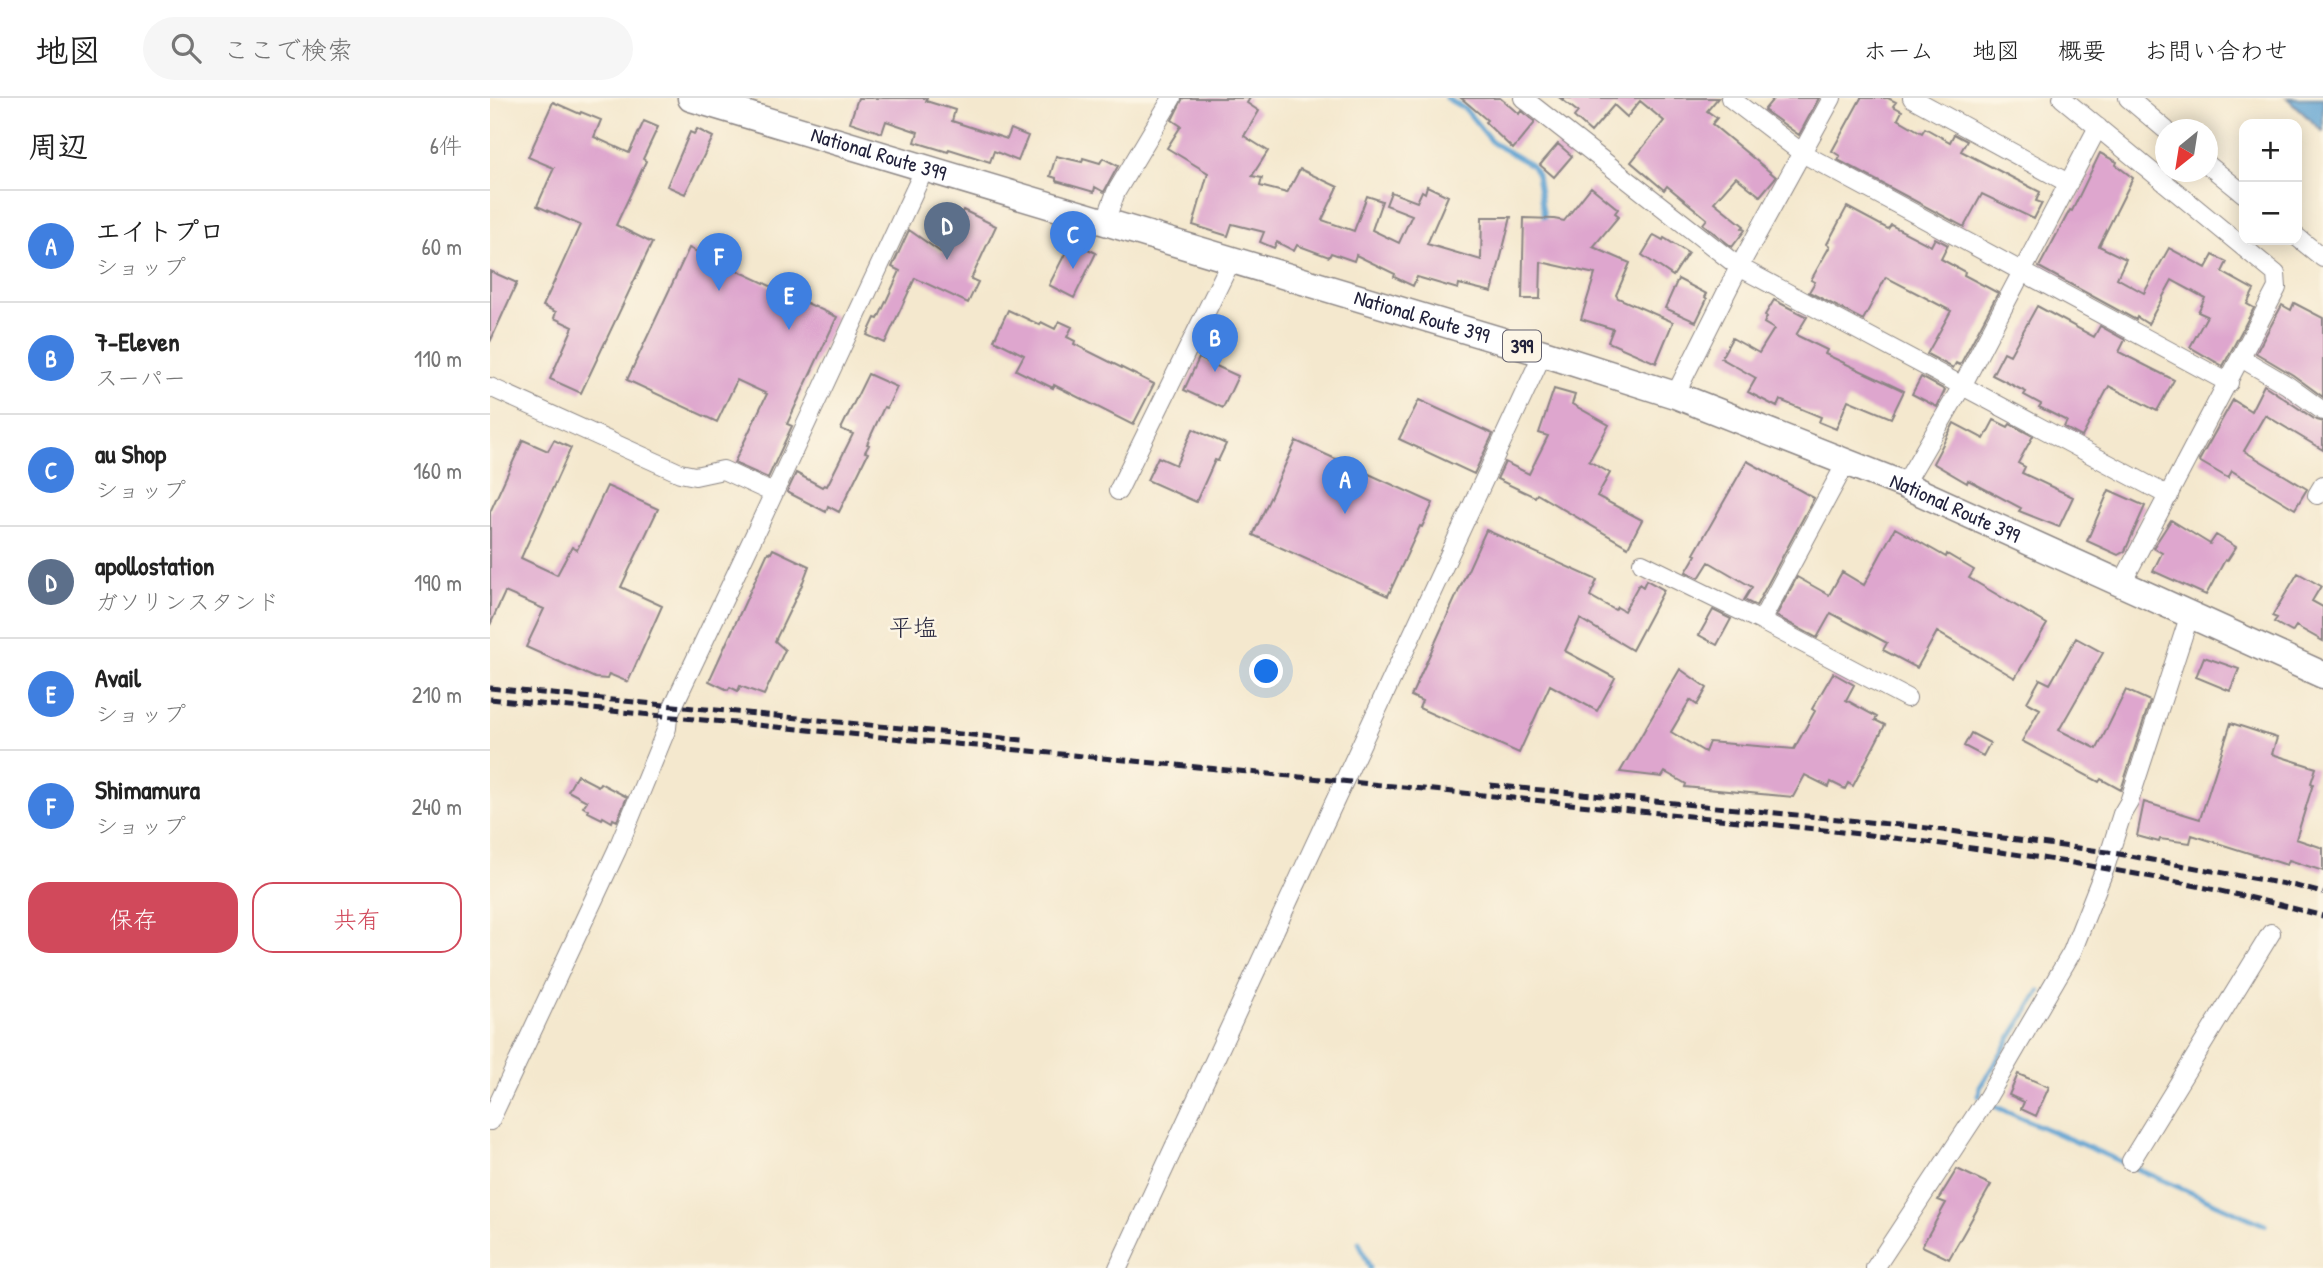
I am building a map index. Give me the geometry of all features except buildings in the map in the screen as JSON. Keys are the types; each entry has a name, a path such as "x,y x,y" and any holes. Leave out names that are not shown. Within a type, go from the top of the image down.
{"highway":[{"name":"National Route 399","path":"691,98 721,102 925,168 1675,395 1905,485 2323,675"}],"street":[{"path":"1105,222 1116,192 1172,98"},
{"path":"1523,98 1739,267 2169,496"},
{"path":"1730,98 1802,153 2229,383"},
{"path":"1675,395 1739,267 1832,98"},
{"path":"1912,98 2068,183"},
{"path":"2062,98 2276,274 2277,288 2122,583"},
{"path":"2128,98 2155,121"},
{"path":"1905,485 1962,386 2098,127"},
{"path":"490,1122 617,850 667,728 668,717 925,168"},
{"path":"2218,173 2239,190"},
{"path":"2302,241 2323,258"},
{"path":"1118,491 1232,259"},
{"path":"1118,1268 1543,353"},
{"path":"2241,358 2287,385 2323,411"},
{"path":"490,387 680,473 695,477 723,470 773,494"},
{"path":"1761,621 1847,461"},
{"path":"1642,563 1761,621 1907,698"},
{"path":"1875,1268 1987,1098 2072,952 2105,868 2122,814 2129,802 2190,614"},
{"path":"2131,1161 2271,933"}],"water":[{"path":"2287,98 2323,98 2323,132"}],"waterway":[{"path":"1446,98 1465,109 1493,143 1531,165 1537,175 1545,224"},
{"path":"1979,1096 1980,1087 2040,991"},
{"path":"1992,1105 2265,1225"},
{"path":"1359,1242 1370,1268"}],"railway":[{"path":"490,688 1023,740"},
{"path":"490,699 1855,833 2044,858 2138,874 2323,916"},
{"path":"1490,785 1920,827 2108,852 2323,893"}],"place":[{"name":"apollostation","path":"947,260"},
{"name":"au Shop","path":"1073,269"},
{"name":"Shimamura","path":"719,291"},
{"name":"Avail","path":"789,330"},
{"name":"7-Eleven","path":"1215,372"},
{"name":"エイトプロ","path":"1345,514"}],"district":[{"name":"平塩","path":"913,628"}]}
